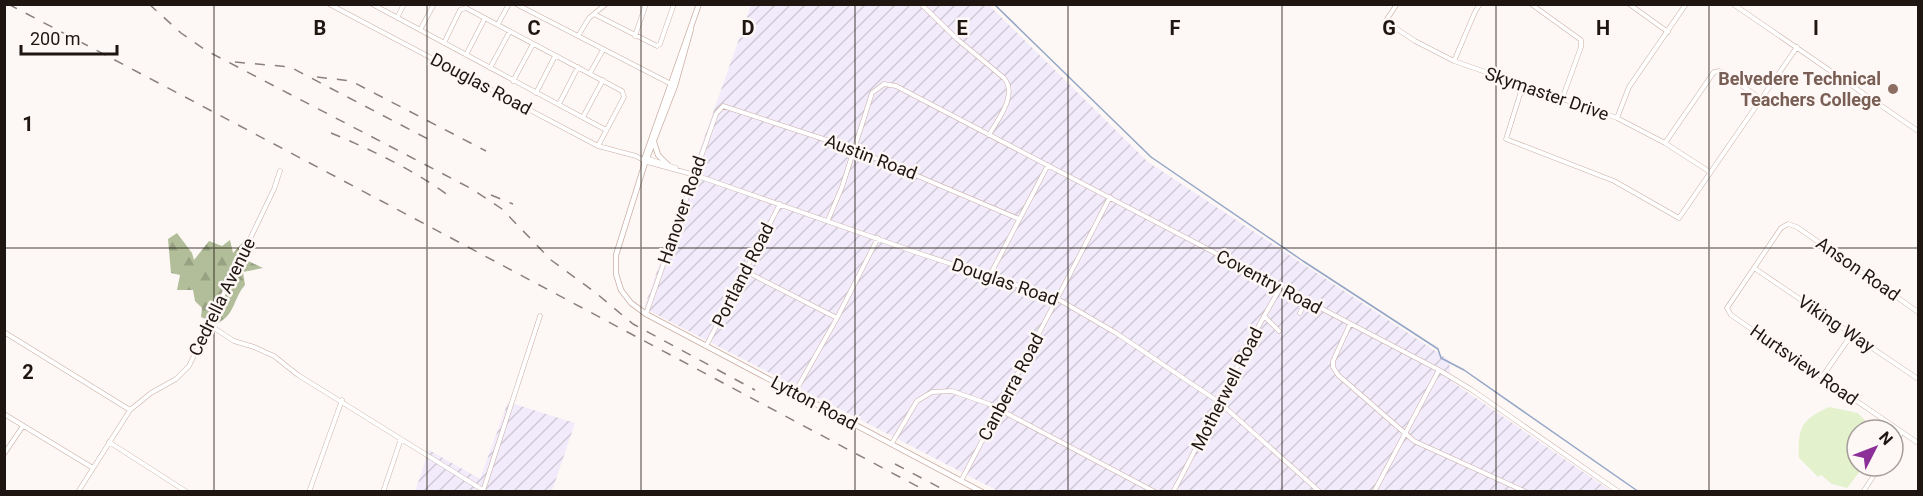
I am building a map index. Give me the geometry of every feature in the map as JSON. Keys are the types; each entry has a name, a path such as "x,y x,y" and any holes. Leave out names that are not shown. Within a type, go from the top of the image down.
{"main road":[{"path":"645,161 654,142 699,4"},
{"path":"645,161 673,85"},
{"path":"654,142 658,155 668,165"},
{"name":"Lytton Road","path":"645,161 618,249 615,269 618,284 626,297 646,314 982,492"}],"street":[{"name":"Douglas Road","path":"330,4 598,146 695,175 918,253 1056,298 1116,333 1219,402 1320,492"},
{"path":"372,4 606,130"},
{"path":"397,18 404,4"},
{"path":"420,30 434,4"},
{"path":"498,24 508,4"},
{"path":"516,4 673,85"},
{"path":"578,36 587,20 606,4"},
{"path":"635,36 646,4"},
{"path":"594,14 657,46 660,44 674,4"},
{"path":"921,4 1009,85 1010,95 989,135"},
{"name":"Skymaster Drive","path":"1396,4 1387,21 1415,41 1454,61 1617,118 1665,143 1710,171"},
{"path":"1454,61 1474,12 1480,4"},
{"path":"1531,4 1581,40 1581,47 1562,99"},
{"path":"1629,4 1668,32"},
{"path":"1617,118 1629,87 1686,4"},
{"path":"1733,4 1918,131"},
{"path":"444,43 460,10 466,8 622,90 624,97 598,146"},
{"path":"466,55 486,18"},
{"path":"490,68 510,31"},
{"path":"513,81 533,44"},
{"path":"1523,86 1506,139 1614,181 1679,218 1797,47"},
{"path":"590,74 603,50"},
{"path":"536,93 555,56"},
{"path":"559,104 578,68"},
{"path":"1665,143 1714,72 1719,70 1761,99"},
{"path":"583,117 603,80"},
{"name":"Coventry Road","path":"855,148 872,93 884,84 896,86 1439,370 1472,390 1619,492"},
{"name":"Austin Road","path":"720,108 727,106 855,148 1019,219"},
{"name":"Hanover Road","path":"646,314 720,108"},
{"path":"828,220 855,148"},
{"name":"Douglas Road","path":"645,161 668,165 679,170"},
{"path":"990,275 1048,165"},
{"name":"Cedrella Avenue","path":"78,492 130,410 186,370 253,234 280,171"},
{"name":"Canberra Road","path":"961,481 1110,196"},
{"name":"Portland Road","path":"706,346 780,204"},
{"name":"Anson Road","path":"1754,268 1783,226 1788,224 1797,227 1918,312"},
{"path":"795,392 837,318 878,238"},
{"name":"Hurtsview Road","path":"1754,268 1729,303 1727,308 1731,315 1882,418"},
{"name":"Viking Way","path":"1754,268 1918,379"},
{"path":"745,271 837,318"},
{"name":"Motherwell Road","path":"1173,492 1281,287"},
{"path":"1300,313 1306,301"},
{"path":"208,324 234,341 273,356 298,375 342,400 483,491 540,316"},
{"path":"1264,316 1279,331"},
{"path":"1350,324 1333,361 1334,370 1414,441 1526,492"},
{"path":"4,332 130,410"},
{"path":"1822,377 1852,334"},
{"path":"1374,492 1439,370"},
{"path":"892,443 915,403 932,392 955,392 976,398 999,409 1155,492"},
{"path":"309,492 342,400"},
{"path":"4,414 93,468"},
{"path":"4,454 23,426"},
{"name":"Hurtsview Road","path":"1905,434 1918,443"},
{"path":"383,492 401,440"},
{"path":"109,442 187,492"},
{"path":"1863,492 1872,478"},
{"path":"173,492 175,485"}],"shaded area":[{"path":"751,5 989,5 1148,162 1449,360 1451,381 1611,491 998,491 644,308"},
{"path":"508,402 575,423 552,491 415,492 429,450 480,479"}],"green space":[{"path":"177,233 192,253 194,260 209,241 222,246 230,240 233,253 244,241 242,258 263,268 243,272 245,285 231,312 216,324 201,317 202,308 195,301 193,290 177,290 180,275 171,273 168,239"},
{"path":"1829,407 1858,413 1863,418 1845,418 1845,478 1855,478 1847,488 1832,484 1821,475 1818,477 1799,458 1799,440 1803,426 1819,412"}],"waterway":[{"path":"994,4 1151,157 1303,261 1438,349 1441,358 1464,370 1639,492"}],"railway":[{"path":"8,4 928,492"},
{"path":"149,4 181,33 207,51 472,189 502,209 551,260 633,324 755,390"},
{"path":"235,62 290,67 428,139"},
{"path":"317,77 351,81 486,151"},
{"path":"331,133 394,162 453,199"},
{"path":"491,195 513,204"},
{"path":"895,464 948,492"}],"place":[{"name":"Belvedere Technical Teachers College","path":"1893,89"}]}
